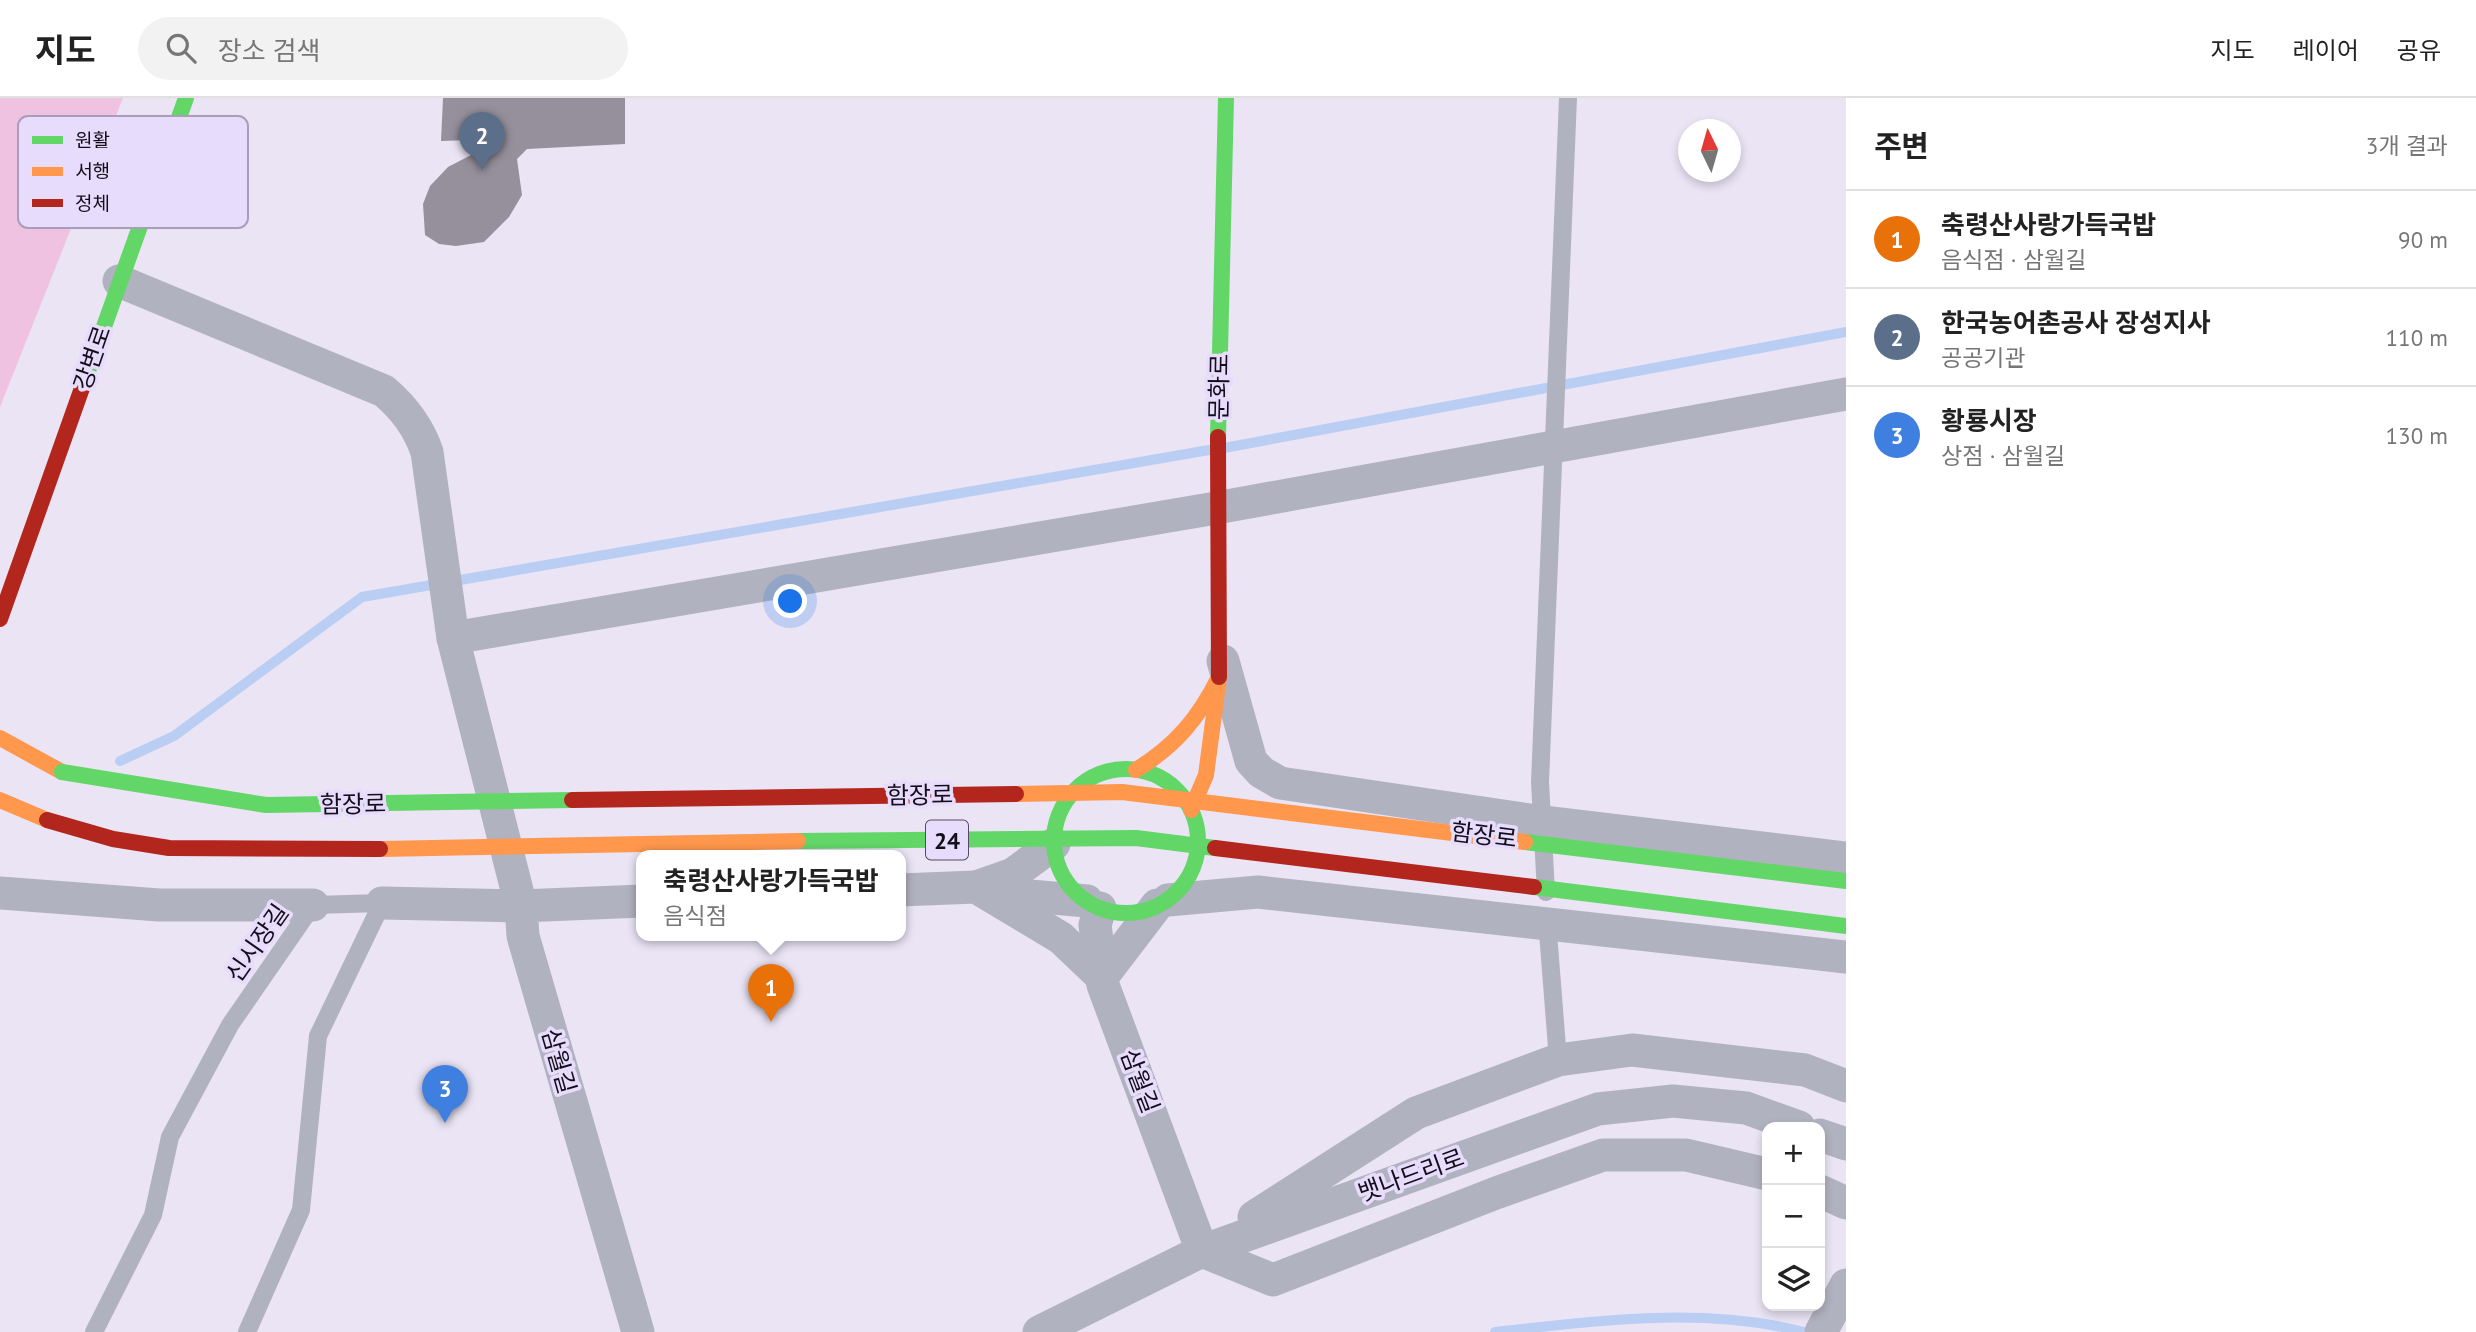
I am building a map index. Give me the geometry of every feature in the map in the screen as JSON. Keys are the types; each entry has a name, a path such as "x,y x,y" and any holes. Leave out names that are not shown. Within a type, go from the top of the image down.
{"main road":[{"name":"강변로","path":"179,116 186,98"},
{"name":"문화로","path":"1191,810 1206,775 1219,677 1218,408 1226,98"},
{"name":"강변로","path":"0,619 138,228"},
{"path":"1136,770 1160,756 1186,733 1204,710 1219,677"},
{"name":"함장로","path":"0,738 62,772 267,805 1122,792 1846,881"},
{"path":"1136,770 1149,772 1169,783 1185,799 1191,810 1199,842 1195,864 1184,885 1162,903 1147,910 1124,913 1093,904 1062,876 1054,844 1055,827 1063,804 1087,781 1102,772 1136,770"},
{"name":"함장로","path":"0,800 47,820 113,839 169,848 287,851 831,840 1136,838 1846,926"}],"street":[{"name":"삼월길","path":"119,281 384,391 404,408 421,434 427,452 453,635 521,905 523,936 638,1332"},
{"path":"453,635 1217,501 1553,438 1846,394"},
{"path":"1218,642 1251,761 1261,772 1280,783 1543,822 1846,858"},
{"path":"491,790 1087,781"},
{"path":"1191,810 1280,783"},
{"path":"976,887 1013,874 1054,844"},
{"path":"976,887 1061,938 1102,977 1162,903 1258,892 1846,957"},
{"path":"906,890 976,887 1030,897 1093,904"},
{"path":"0,893 159,905 313,905"},
{"path":"382,903 521,905 636,901"},
{"name":"삼월길","path":"1093,904 1102,977 1202,1251"},
{"path":"1202,1251 1416,1113 1558,1060 1632,1049 1805,1070 1846,1086"},
{"name":"뱃나드리로","path":"1039,1332 1202,1251 1598,1109 1674,1101 1746,1108 1785,1122"},
{"path":"1825,1137 1846,1144"},
{"path":"1202,1251 1273,1280 1603,1155 1686,1155 1762,1173"},
{"path":"1825,1193 1846,1203"},
{"path":"1821,1332 1842,1293"}],"lane":[{"path":"1558,1060 1547,924 1540,782 1568,98"},
{"path":"247,1332 302,1210 318,1036 382,903"},
{"name":"신시장길","path":"94,1332 153,1215 170,1137 230,1025 313,905 382,903"}],"shaded area":[{"path":"0,98 123,98 116,116 18,116 18,228 71,228 0,407"}],"building":[{"path":"443,98 625,98 625,144 527,149 517,159 522,195 509,217 484,242 456,246 439,244 425,235 423,204 430,186 448,167 473,154 471,140 441,141"}],"waterway":[{"path":"1224,448 1846,332"},
{"path":"120,761 174,736 362,597 1209,450"},
{"path":"1495,1332 1650,1318 1727,1319 1804,1332"}],"traffic: fast":[{"path":"180,116 186,98"},
{"path":"1218,437 1226,98"},
{"path":"82,388 139,228"},
{"path":"1126,769 1154,775 1177,790 1192,813 1198,841 1192,869 1177,892 1154,907 1126,913 1098,907 1075,892 1060,869 1054,841 1060,813 1075,790 1098,775 1126,769"},
{"path":"62,772 266,805 572,800"},
{"path":"798,841 1136,838 1215,848"},
{"path":"1525,842 1846,881"},
{"path":"1534,887 1846,926"}],"traffic: slow":[{"path":"1136,770 1163,751 1185,730 1219,677 1206,775 1191,810"},
{"path":"0,738 62,772"},
{"path":"1016,794 1122,792 1525,842"},
{"path":"0,800 47,820"},
{"path":"380,849 798,841"}],"traffic: jam":[{"path":"0,619 82,388"},
{"path":"1218,437 1219,677"},
{"path":"572,800 1016,794"},
{"path":"47,820 113,839 169,848 380,849"},
{"path":"1215,848 1534,887"}],"place":[{"name":"한국농어촌공사 장성지사","path":"482,170"},
{"name":"축령산사랑가득국밥","path":"771,1022"},
{"name":"황룡시장","path":"445,1123"}]}
